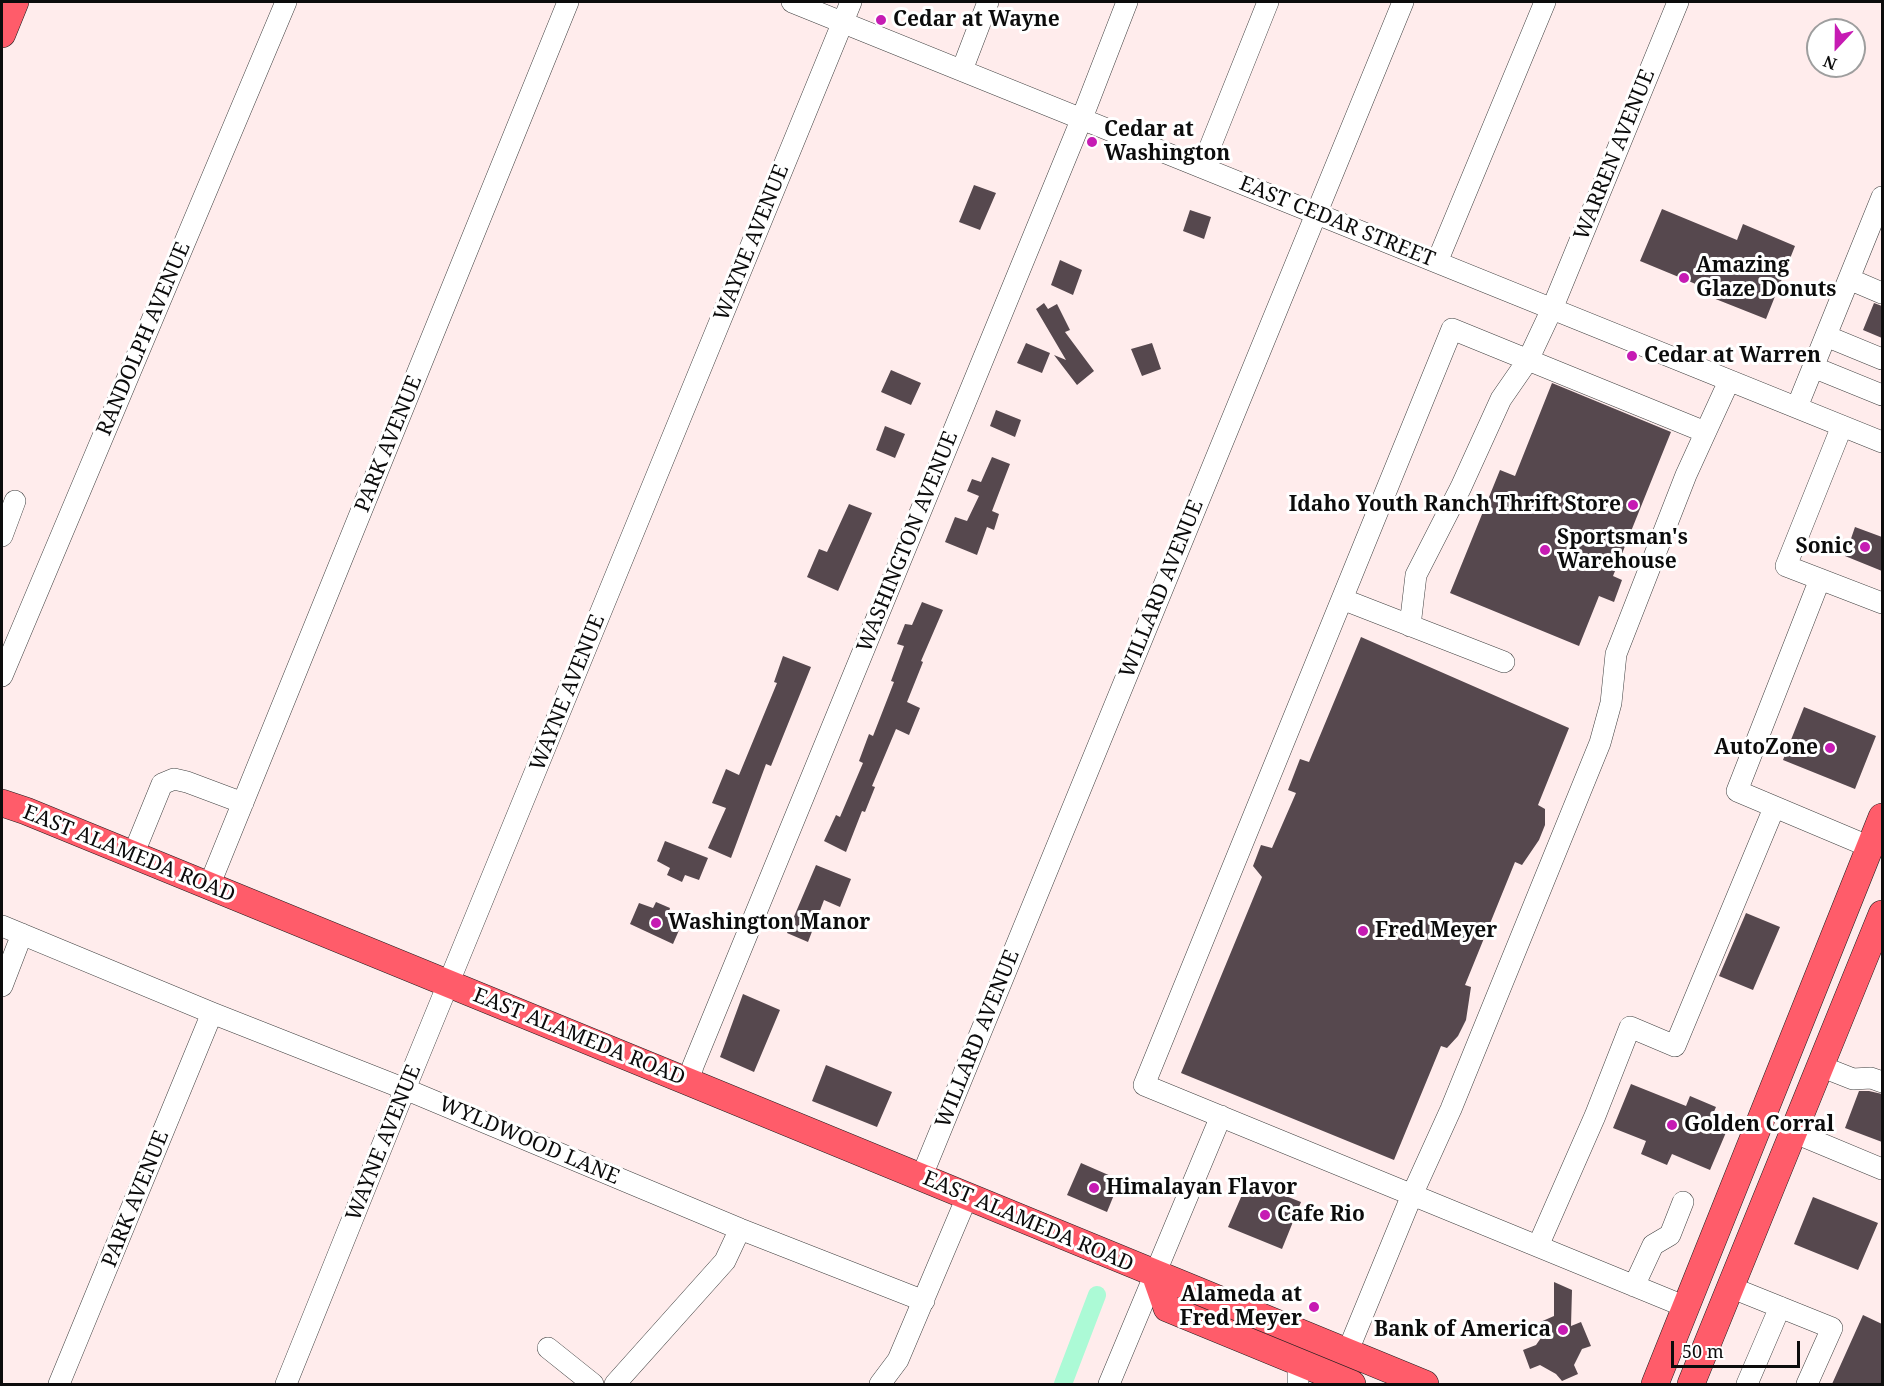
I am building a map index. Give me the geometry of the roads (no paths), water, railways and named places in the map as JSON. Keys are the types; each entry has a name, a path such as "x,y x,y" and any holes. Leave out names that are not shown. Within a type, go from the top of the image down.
{"main road":[{"path":"2,34 15,2"},
{"name":"EAST ALAMEDA ROAD","path":"2,803 1425,1384"},
{"path":"1655,1384 1882,817"},
{"path":"1691,1384 1882,914"},
{"name":"EAST ALAMEDA ROAD","path":"1155,1274 1167,1308 1298,1373 1343,1383"}],"street":[{"name":"RANDOLPH AVENUE","path":"2,676 7,646 286,2"},
{"name":"PARK AVENUE","path":"209,886 568,2"},
{"name":"EAST CEDAR STREET","path":"792,2 1882,442"},
{"name":"WAYNE AVENUE","path":"286,1384 851,2"},
{"path":"962,70 988,2"},
{"name":"WASHINGTON AVENUE","path":"688,1082 1082,118 1127,2"},
{"path":"1202,167 1268,2"},
{"name":"WILLARD AVENUE","path":"921,1178 1402,2"},
{"path":"1437,262 1545,2"},
{"name":"WARREN AVENUE","path":"1410,626 1416,575 1461,487 1501,399 1528,360 1552,309 1678,2"},
{"path":"1797,407 1882,201"},
{"path":"1849,279 1882,293"},
{"path":"1686,1307 1144,1085 1452,329 1705,432"},
{"path":"1826,336 1882,359"},
{"path":"1813,367 1882,395"},
{"path":"1347,1353 1412,1195 1451,1109 1600,743 1611,703 1616,654 1705,432 1729,381"},
{"path":"1842,426 1786,566 1882,603"},
{"path":"2,536 15,501"},
{"path":"1820,579 1737,791 1870,847"},
{"path":"1342,599 1504,662"},
{"path":"133,855 162,784 174,779 187,782 243,803"},
{"path":"1538,1246 1595,1116 1630,1028 1675,1046 1774,808"},
{"name":"WYLDWOOD LANE","path":"2,926 212,1013 405,1089 740,1229 924,1301"},
{"path":"2,986 22,934"},
{"name":"PARK AVENUE","path":"59,1384 212,1013"},
{"path":"1820,1066 1852,1079 1871,1078 1882,1082"},
{"path":"1109,1384 1221,1116"},
{"path":"1793,1132 1882,1169"},
{"path":"880,1384 898,1360 967,1197"},
{"path":"1634,1286 1653,1245 1670,1235 1683,1202"},
{"path":"615,1384 725,1261 740,1229"},
{"path":"1730,1287 1832,1328 1807,1384"},
{"path":"1747,1384 1780,1307"},
{"path":"548,1348 593,1384"}],"waterway":[{"path":"1063,1384 1097,1295"}],"place":[{"name":"Cedar at Wayne","path":"881,20"},
{"name":"Cedar at Washington","path":"1092,142"},
{"name":"Amazing Glaze Donuts","path":"1684,278"},
{"name":"Cedar at Warren","path":"1632,356"},
{"name":"Idaho Youth Ranch Thrift Store","path":"1633,505"},
{"name":"Sonic","path":"1865,547"},
{"name":"Sportsman's Warehouse","path":"1545,550"},
{"name":"AutoZone","path":"1830,748"},
{"name":"Washington Manor","path":"656,923"},
{"name":"Fred Meyer","path":"1363,931"},
{"name":"Golden Corral","path":"1672,1125"},
{"name":"Himalayan Flavor","path":"1094,1188"},
{"name":"Cafe Rio","path":"1265,1215"},
{"name":"Alameda at Fred Meyer","path":"1314,1307"},
{"name":"Bank of America","path":"1563,1330"}]}
